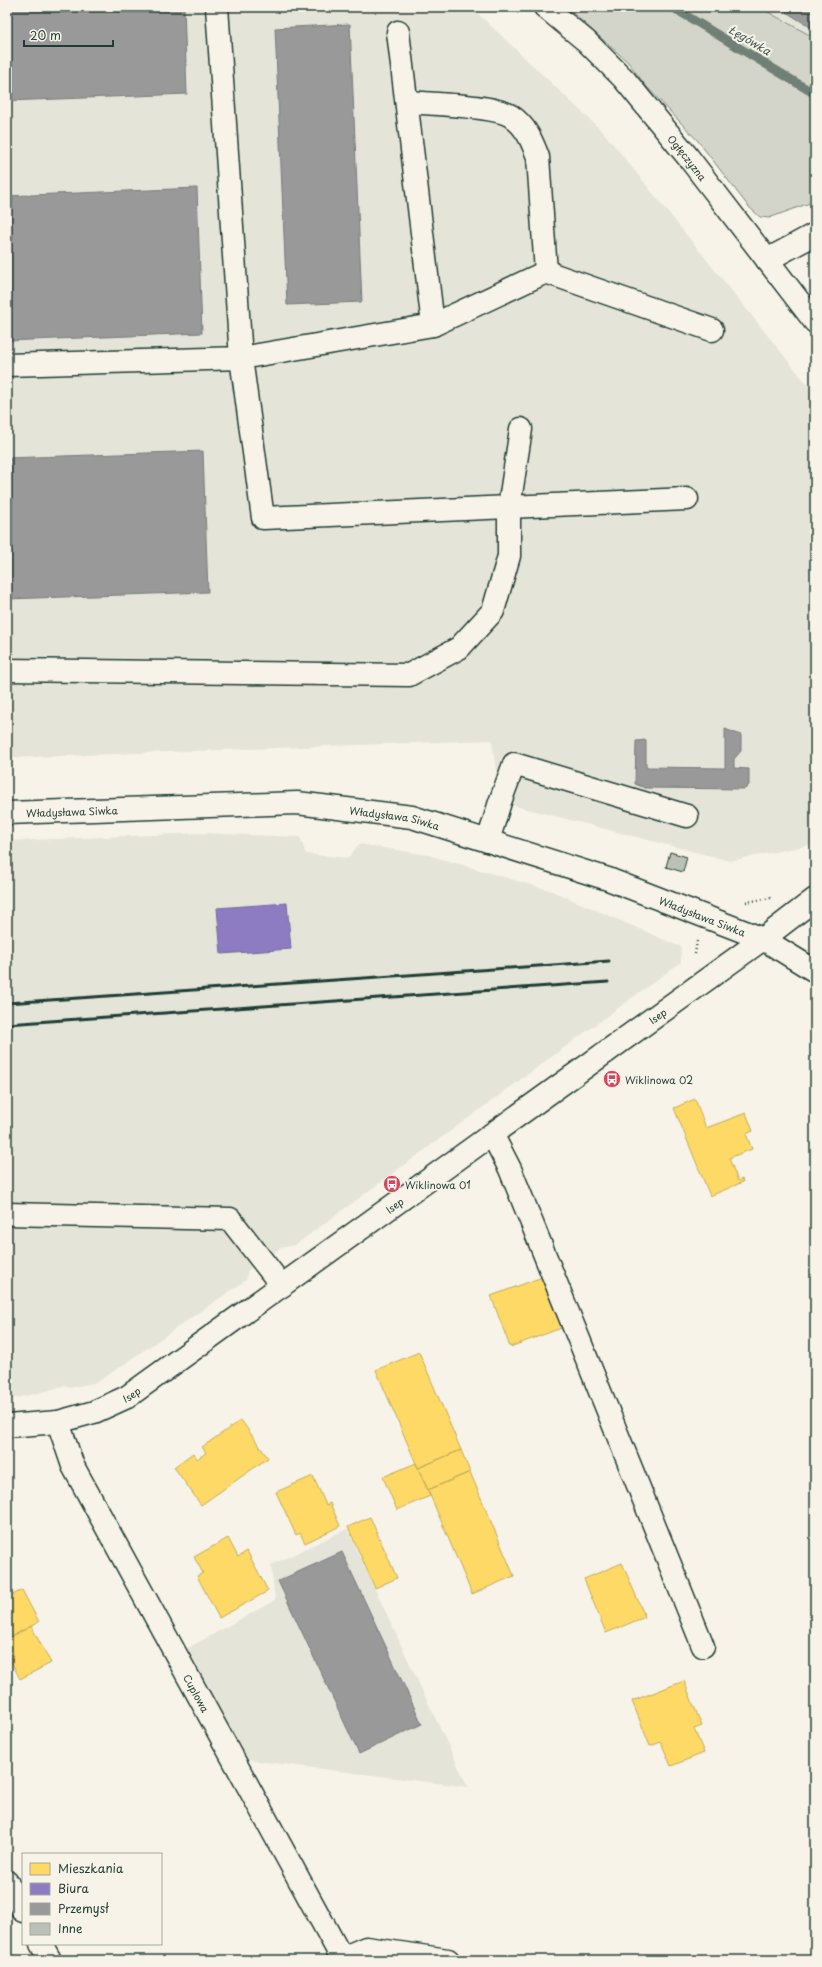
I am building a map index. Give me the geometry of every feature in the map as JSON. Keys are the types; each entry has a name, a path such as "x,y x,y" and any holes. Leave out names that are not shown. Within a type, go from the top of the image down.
{"street":[{"path":"216,7 241,358 263,518 687,499"},
{"name":"Ogłęczyzna","path":"545,7 586,41 624,79 688,157 815,322"},
{"path":"398,32 433,325"},
{"path":"407,102 497,110 511,116 524,128 532,141 538,157 546,272"},
{"path":"767,260 815,234"},
{"path":"7,365 241,358 433,325 546,272 712,330"},
{"path":"7,670 409,675 459,648 493,611 509,556 509,507 521,429"},
{"path":"488,841 514,764 687,816"},
{"name":"Władysława Siwka","path":"7,813 297,803 412,817 608,879 763,939 815,971"},
{"path":"763,939 815,899"},
{"name":"Isep","path":"7,1426 58,1422 94,1412 127,1397 763,939"},
{"path":"492,1134 513,1177 703,1646"},
{"path":"7,1214 230,1219 282,1286"},
{"name":"Cuplowa","path":"58,1422 73,1466 342,1959"},
{"path":"7,1882 22,1910"},
{"path":"42,1945 50,1960"},
{"path":"342,1959 366,1948 448,1960"}],"shaded area":[{"path":"7,7 471,7 605,134 815,394 815,844 730,861 500,802 492,740 7,758"},
{"path":"566,7 759,7 815,38 815,201 769,218 760,217 748,206 698,141 646,86 628,62"},
{"path":"759,7 815,7 815,38"},
{"path":"201,833 300,837 306,854 348,858 359,844 428,855 552,891 681,947 681,962 295,1245 281,1248 248,1270 246,1280 98,1382 69,1388 66,1385 7,1400 7,841"},
{"path":"347,1529 468,1787 241,1759 181,1652 275,1600 271,1565"}],"building: Mieszkania":[{"path":"695,1099 706,1128 746,1113 753,1131 746,1134 752,1149 729,1158 738,1181 742,1179 743,1182 710,1196 674,1108"},
{"path":"545,1276 564,1327 510,1347 491,1296"},
{"path":"419,1352 461,1450 418,1468 376,1370"},
{"path":"241,1420 268,1458 201,1505 174,1467 193,1453 197,1459 206,1453 202,1447"},
{"path":"461,1450 470,1472 428,1490 418,1468"},
{"path":"416,1463 430,1496 397,1510 383,1477"},
{"path":"470,1472 514,1576 472,1594 428,1490"},
{"path":"313,1476 326,1505 330,1503 340,1526 305,1543 300,1533 296,1535 276,1492"},
{"path":"370,1517 397,1578 375,1588 348,1527"},
{"path":"228,1538 238,1557 247,1551 268,1591 219,1618 197,1576 203,1573 194,1557"},
{"path":"622,1563 645,1617 606,1633 584,1579"},
{"path":"22,1590 39,1622 7,1639 7,1598"},
{"path":"31,1626 51,1663 20,1679 7,1654 7,1639"},
{"path":"684,1681 702,1726 694,1729 704,1753 671,1766 661,1742 650,1746 632,1701"}],"building: Biura":[{"path":"287,903 291,949 221,954 217,908"}],"building: Przemysł":[{"path":"7,7 184,7 187,94 7,101"},
{"path":"778,7 815,7 815,30"},
{"path":"350,24 362,302 287,305 275,28"},
{"path":"197,188 202,333 7,341 7,196"},
{"path":"203,451 208,592 7,599 7,458"},
{"path":"725,729 741,735 741,751 734,759 734,768 749,769 749,785 745,789 645,788 635,784 636,741 646,740 646,767 725,768"},
{"path":"342,1552 422,1724 359,1754 278,1581"}],"building: Inne":[{"path":"670,852 687,857 683,872 666,867"}],"waterway":[{"name":"Łęgówka","path":"672,7 815,94"}],"railway":[{"path":"7,1003 609,961"},
{"path":"7,1024 608,982"}],"place":[{"name":"Wiklinowa 02","path":"612,1079"},
{"name":"Wiklinowa 01","path":"392,1184"}]}
